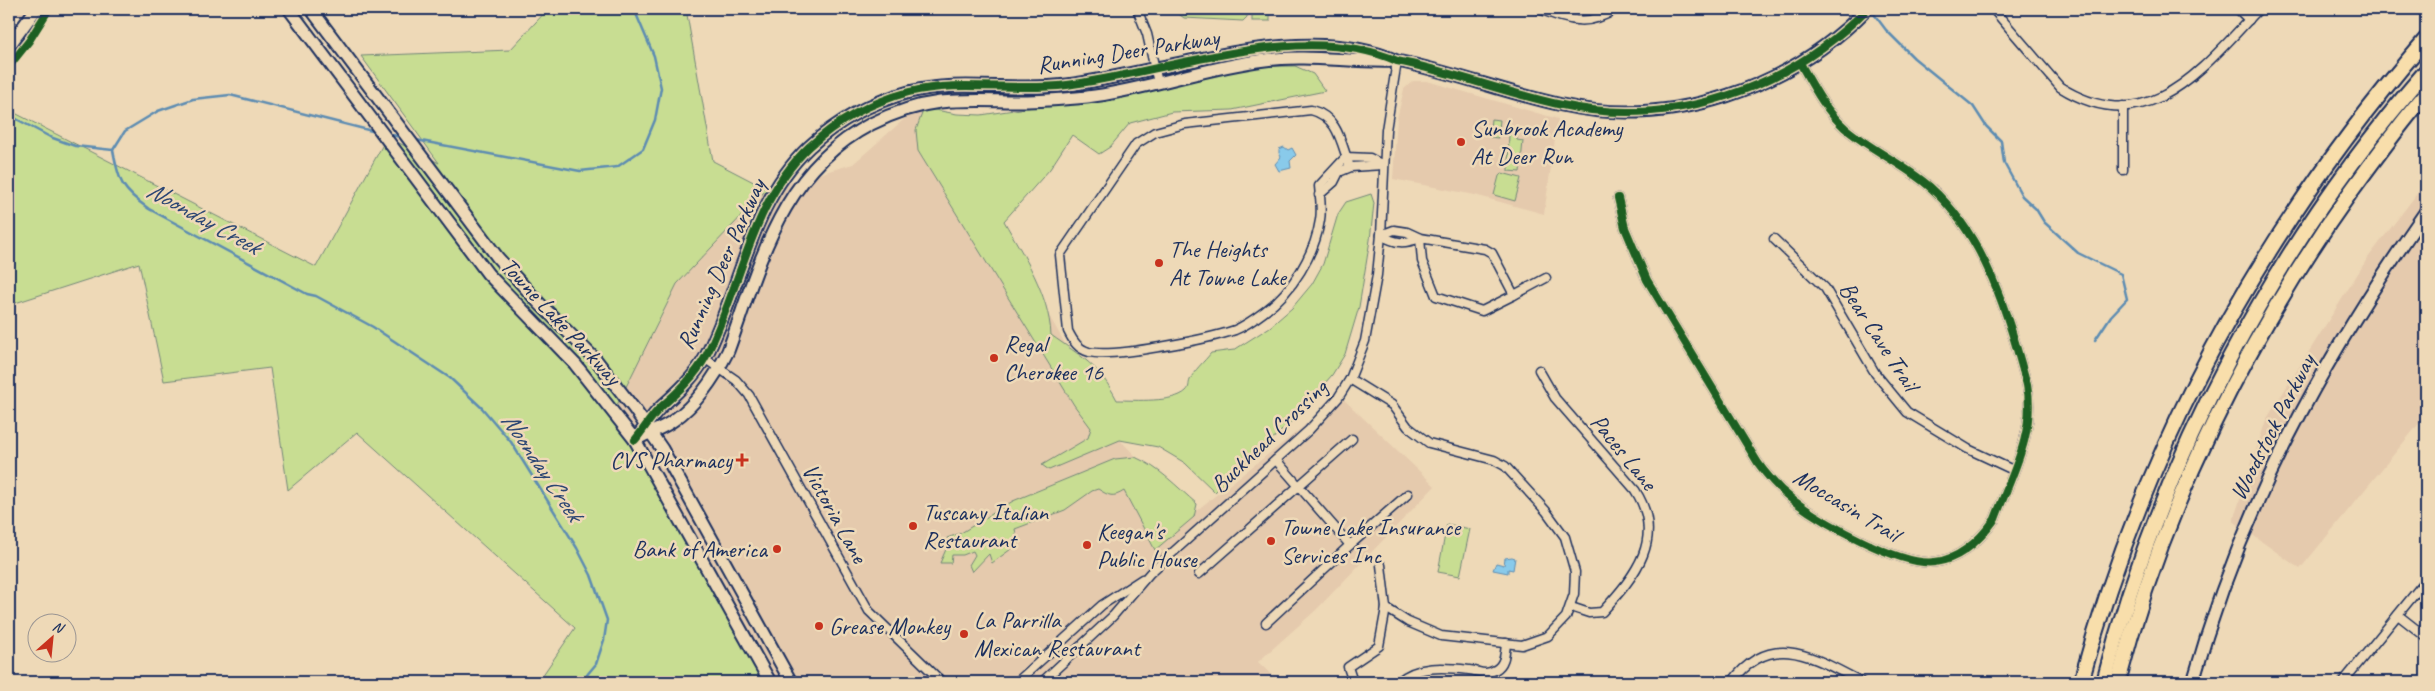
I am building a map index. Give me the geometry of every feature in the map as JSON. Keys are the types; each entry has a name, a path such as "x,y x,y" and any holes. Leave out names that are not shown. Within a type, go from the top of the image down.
{"highway":[{"path":"2080,682 2127,536 2173,426 2205,360 2243,291 2306,191 2359,120 2426,39"},
{"path":"2104,682 2114,643 2146,549 2178,467 2228,363 2282,266 2314,218 2364,148 2426,70"},
{"path":"2118,682 2138,613 2164,540 2212,431 2242,370 2297,272 2334,216 2368,168 2426,94"}],"street":[{"path":"9,46 36,9"},
{"name":"Towne Lake Parkway","path":"288,9 488,274 575,364 635,440 770,682"},
{"name":"Towne Lake Parkway","path":"311,9 517,280 597,361 649,429 791,682"},
{"path":"1137,9 1147,34 1158,83"},
{"path":"1539,9 1564,18 1590,21 1616,9"},
{"name":"Running Deer Parkway","path":"649,429 661,407 687,383 704,358 726,311 758,223 771,195 798,159 839,124 869,107 923,89 963,85 1052,86 1155,69 1255,49 1299,46 1380,54 1397,61 1561,105 1595,111 1626,112 1678,108 1725,97 1756,85 1800,63 1834,38 1867,9"},
{"path":"1993,9 2060,87 2084,99 2134,107 2147,104 2183,85 2259,9"},
{"path":"2238,9 2249,20"},
{"name":"Running Deer Parkway","path":"635,440 649,429 673,421 690,406 719,368 728,351 782,213 795,190 812,170 845,139 887,116 922,105 961,100 1059,99 1108,94 1268,59 1332,58 1397,61"},
{"name":"Buckhead Crossing","path":"1042,682 1113,616 1150,574 1318,421 1338,398 1350,379 1368,326 1381,235 1383,165 1387,116 1397,61"},
{"name":"Moccasin Trail","path":"1618,198 1625,228 1647,280 1758,463 1774,482 1795,501 1893,556 1921,562 1935,562 1957,556 1968,549 1995,520 2027,435 2030,400 2023,370 2005,314 1979,248 1959,218 1931,188 1909,170 1847,129 1824,104 1800,63"},
{"path":"2123,106 2123,170"},
{"path":"1350,167 1346,158 1337,127 1321,112 1311,110 1185,124 1155,132 1136,144 1060,255 1068,332 1073,342 1080,348 1090,352 1108,353 1205,339 1237,329 1266,311 1287,289 1304,266 1316,243 1321,218 1319,186 1346,158 1370,158 1383,165"},
{"path":"1319,195 1334,182 1339,172 1350,167 1383,165"},
{"name":"Woodstock Parkway","path":"2193,682 2230,564 2275,462 2321,373 2350,323 2426,211"},
{"path":"1381,235 1394,230 1407,232 1420,238 1485,250 1492,253 1514,295"},
{"path":"1381,235 1392,242 1406,244 1420,238"},
{"path":"1420,238 1422,261 1436,296 1482,311 1546,278"},
{"name":"Bear Cave Trail","path":"1774,239 1826,288 1875,373 1907,412 1968,449 2013,470"},
{"name":"Victoria Lane","path":"704,358 736,380 749,395 869,611 942,682"},
{"name":"Paces Lane","path":"1539,370 1555,398 1635,490 1642,501 1649,527 1645,553 1620,593 1602,612 1589,613 1571,607"},
{"path":"1350,379 1392,405 1408,427 1429,443 1494,460 1505,466 1546,511 1565,537 1575,572 1574,594 1571,607 1558,628 1548,636 1522,645 1441,636 1408,622 1386,608"},
{"path":"1200,574 1352,439"},
{"path":"1276,460 1350,545"},
{"path":"1266,623 1408,494"},
{"path":"1353,682 1348,667 1379,646 1386,608 1382,566"},
{"name":"Buckhead Crossing","path":"1017,682 1102,605 1150,574"},
{"path":"2343,682 2426,580"},
{"path":"2398,615 2426,637"},
{"path":"1398,682 1407,674 1420,669 1471,670 1483,674 1496,670 1504,660 1506,643"},
{"path":"1732,682 1741,671 1757,660 1776,653 1789,652 1816,658 1862,682"}],"shaded area":[{"path":"10,9 50,9 39,25"},
{"path":"1413,81 1427,81 1558,119 1544,214 1475,195 1393,179 1397,119 1404,89"},
{"path":"926,100 1120,440 1192,514 1341,397 1435,486 1316,610 1258,662 1279,682 766,682 615,409 677,284 767,189 853,164"},
{"path":"2426,182 2426,415 2300,569 2233,521 2266,420 2367,259"}],"green space":[{"path":"548,9 686,9 713,161 767,189 677,284 615,409 766,682 538,682 575,628 357,432 288,490 270,368 164,381 139,263 9,305 9,110 316,267 387,137 439,163 361,56 510,50"},
{"path":"1180,9 1248,9 1247,17 1243,21 1184,18 1180,15"},
{"path":"1252,9 1270,9 1270,21 1252,21"},
{"path":"1295,66 1313,74 1325,91 1232,110 1172,112 1130,123 1110,147 1099,154 1072,135 1050,169 1004,221 1041,290 1046,305 1051,335 1089,363 1103,378 1117,400 1153,400 1180,395 1186,391 1194,373 1211,353 1234,350 1270,327 1292,308 1312,284 1323,264 1338,214 1346,202 1371,194 1374,203 1370,240 1359,307 1345,354 1332,375 1292,421 1215,492 1185,463 1158,447 1120,440 1049,470 1042,465 1088,438 1091,428 1074,405 918,151 916,130 924,108 957,114 981,115 1172,86 1235,67"},
{"path":"1491,119 1500,120 1498,138 1489,137"},
{"path":"1509,132 1517,133 1517,140 1523,141 1520,172 1508,171"},
{"path":"1502,173 1521,178 1515,201 1494,195 1499,176"},
{"path":"1135,457 1160,472 1197,504 1194,517 1155,550 1124,491 1117,495 1111,495 1098,489 1092,491 1065,510 1015,529 1018,544 992,563 989,554 972,572 969,565 975,555 973,551 963,555 952,555 951,563 940,563 947,547 951,545 947,538 961,533 1013,501 1115,459"},
{"path":"1447,524 1470,529 1460,576 1438,572"}],"water":[{"path":"1284,147 1288,150 1292,148 1296,155 1290,161 1291,168 1279,171 1275,164 1281,157 1279,149"},
{"path":"1505,558 1515,558 1513,570 1508,569 1508,573 1493,570 1496,563 1504,565"}],"waterway":[{"name":"Noonday Creek","path":"416,140 580,171 617,167 643,149 655,120 661,88 654,56 634,9"},
{"path":"1874,14 1886,30 1914,58 1973,106 1986,126 2001,141 2004,163 2022,196 2036,209 2044,222 2078,253 2121,274 2127,299 2111,316 2095,340"},
{"name":"Noonday Creek","path":"376,132 230,95 193,99 158,111 125,131 113,150 117,170 123,185 127,191 149,209 307,294 316,296 373,327 450,378 482,408 511,442 577,548 591,575 607,620 604,640 596,664 581,682"},
{"path":"9,115 50,137 75,146 113,150"},
{"name":"Noonday Creek","path":"389,134 403,138"}],"cycle path":[{"path":"9,66 29,41 49,9"},
{"path":"635,440 658,410 692,377 706,356 729,302 760,219 773,193 789,169 809,147 831,129 868,107 895,96 929,88 948,86 1047,87 1067,85 1233,53 1277,47 1319,45 1360,49 1397,61 1562,105 1603,111 1645,111 1686,106 1726,96 1765,81 1802,61 1836,37 1867,9"},
{"path":"1618,198 1625,228 1647,280 1758,463 1779,488 1807,510 1842,531 1903,558 1920,562 1935,562 1961,553 1976,541 1995,519 2015,470 2025,437 2029,403 2027,385 2012,332 2003,305 1980,253 1966,229 1949,207 1920,179 1845,128 1825,106 1800,63"}],"place":[{"name":"Sunbrook Academy At Deer Run","path":"1461,142"},
{"name":"The Heights At Towne Lake","path":"1159,263"},
{"name":"Regal Cherokee 16","path":"994,358"},
{"name":"CVS Pharmacy","path":"742,460"},
{"name":"Tuscany Italian Restaurant","path":"913,526"},
{"name":"Towne Lake Insurance Services Inc","path":"1271,541"},
{"name":"Keegan's Public House","path":"1087,545"},
{"name":"Bank of America","path":"777,549"},
{"name":"Grease Monkey","path":"819,626"},
{"name":"La Parrilla Mexican Restaurant","path":"964,634"}]}
